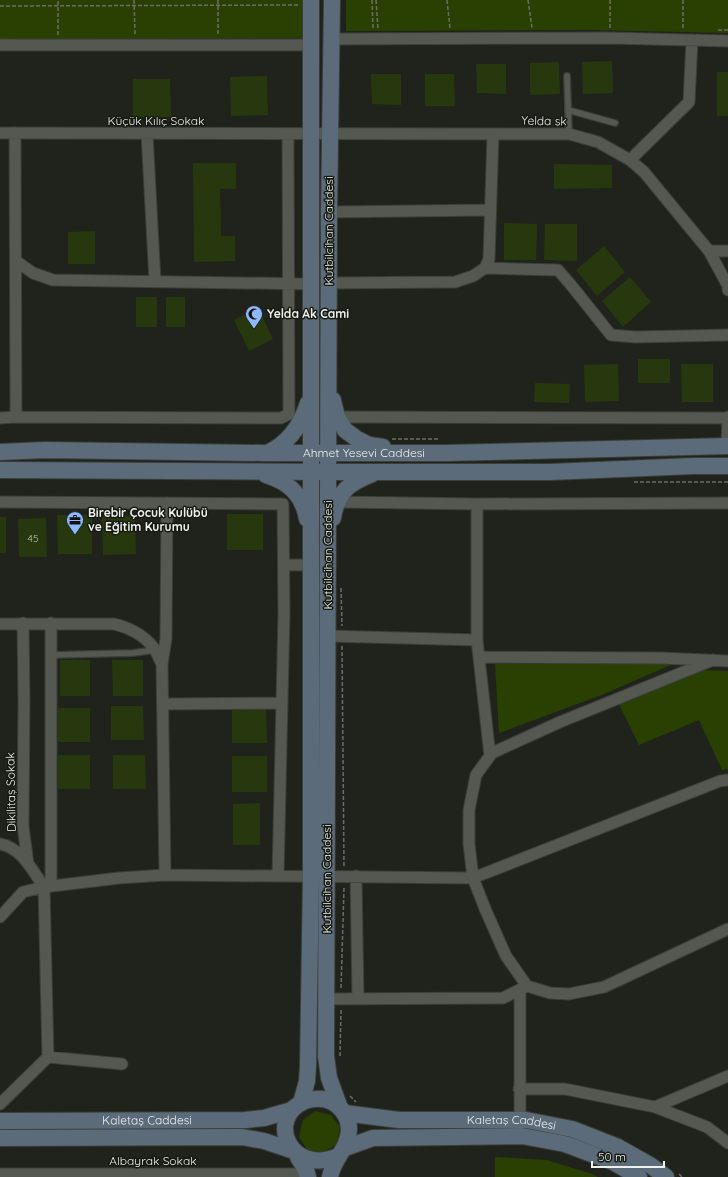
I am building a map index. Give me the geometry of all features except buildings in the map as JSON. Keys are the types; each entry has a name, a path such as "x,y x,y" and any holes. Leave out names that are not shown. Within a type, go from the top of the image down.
{"street":[{"name":"Kutbilcihan Caddesi","path":"332,0 328,212 328,553 335,636 327,876 334,999 327,1066 329,1078 342,1111"},
{"name":"Kutbilcihan Caddesi","path":"296,1107 307,1080 308,1066 311,876 311,45 305,2"},
{"path":"332,39 610,38 728,41"},
{"path":"630,160 689,102 687,40"},
{"path":"0,45 311,45"},
{"name":"Küçük Kılıç Sokak","path":"0,133 311,134"},
{"path":"15,133 16,417"},
{"path":"147,134 155,281"},
{"path":"0,418 281,418 289,414 288,134"},
{"name":"Yelda sk","path":"311,134 568,134 598,142 630,160 644,172 709,251 728,286 728,290"},
{"path":"329,283 455,282 473,276 484,268 489,258 493,134"},
{"path":"328,212 490,210"},
{"path":"709,251 728,251"},
{"path":"16,261 33,273 53,280 311,284"},
{"path":"484,268 558,270 611,335 635,337 728,335"},
{"path":"328,377 337,417 345,430 357,439 369,445 446,453"},
{"path":"265,453 277,448 287,441 297,428 304,415 311,394"},
{"path":"337,417 728,418 728,446"},
{"name":"Ahmet Yesevi Caddesi","path":"0,452 45,450 265,453 446,453 728,446"},
{"name":"Ahmet Yesevi Caddesi","path":"0,470 550,472 728,466"},
{"path":"255,471 278,479 286,483 294,490 306,511 311,538"},
{"path":"328,553 334,512 338,502 346,489 353,483 377,472"},
{"path":"0,502 283,504 284,614 278,876"},
{"path":"338,502 478,504 728,503"},
{"path":"165,875 162,664 166,638 167,504"},
{"path":"478,504 478,640 490,756"},
{"path":"284,565 311,565"},
{"name":"Dikilitaş Sokak","path":"24,623 23,826 28,864"},
{"path":"0,1104 48,1057 47,887 51,623"},
{"path":"0,624 114,624 124,626 140,635 153,647 162,664"},
{"path":"335,636 478,640"},
{"path":"480,657 661,658 728,661"},
{"path":"520,1120 519,1089 524,988 506,956 473,878 469,844 469,810 476,776 492,753 560,722 713,660"},
{"path":"163,704 282,703"},
{"path":"0,917 23,892 47,887 119,878 165,875 473,878 713,783 728,780"},
{"path":"0,844 9,846 23,857 47,887"},
{"path":"356,876 358,999"},
{"path":"334,999 503,998 524,988 550,993 569,994 604,987 728,929"},
{"path":"48,1057 122,1064"},
{"path":"655,1107 728,1076"},
{"path":"519,1089 565,1089 655,1107 707,1127 728,1143"},
{"path":"308,1175 286,1140 285,1130 287,1119 296,1107 310,1099 321,1099 331,1102 342,1111 349,1127 349,1138 330,1177"},
{"name":"Kaletaş Caddesi","path":"0,1121 245,1120 264,1118 296,1107"},
{"name":"Kaletaş Caddesi","path":"342,1111 398,1120 520,1120 572,1129 612,1144 650,1165 666,1177"},
{"name":"Kaletaş Caddesi","path":"341,1152 373,1138 522,1136 565,1144 613,1162 639,1177"},
{"name":"Kaletaş Caddesi","path":"0,1138 249,1138 264,1140 294,1153"},
{"path":"294,1153 308,1162 318,1163 329,1161 341,1152"},
{"name":"Albayrak Sokak","path":"0,1174 308,1175"}],"lane":[{"path":"566,76 568,134"},
{"path":"568,110 615,123"},
{"path":"51,655 133,653 155,650"}],"path":[{"path":"58,0 58,45"},
{"path":"134,0 135,45"},
{"path":"218,0 218,45"},
{"path":"299,0 305,2"},
{"path":"372,0 373,39"},
{"path":"447,0 451,39"},
{"path":"528,0 533,38"},
{"path":"610,0 610,38"},
{"path":"683,0 687,40"},
{"path":"0,6 218,6 305,2"},
{"path":"300,11 305,2"},
{"path":"339,1058 334,999 344,876 335,636 341,588"},
{"path":"347,1093 356,1102 360,1103"}],"green space":[{"path":"0,0 303,0 303,38 0,39"},
{"path":"346,0 728,0 728,33 594,30 346,31"},
{"path":"495,664 673,664 604,694 499,733"},
{"path":"701,670 728,671 728,769 722,770 699,720 639,745 619,704"},
{"path":"315,1111 331,1115 340,1127 337,1144 324,1152 308,1151 299,1137 303,1120"},
{"path":"495,1157 547,1160 598,1177 495,1177"}],"place":[{"name":"Yelda Ak Cami","path":"254,329"},
{"name":"Birebir Çocuk Kulübü ve Eğitim Kurumu","path":"75,535"}]}
